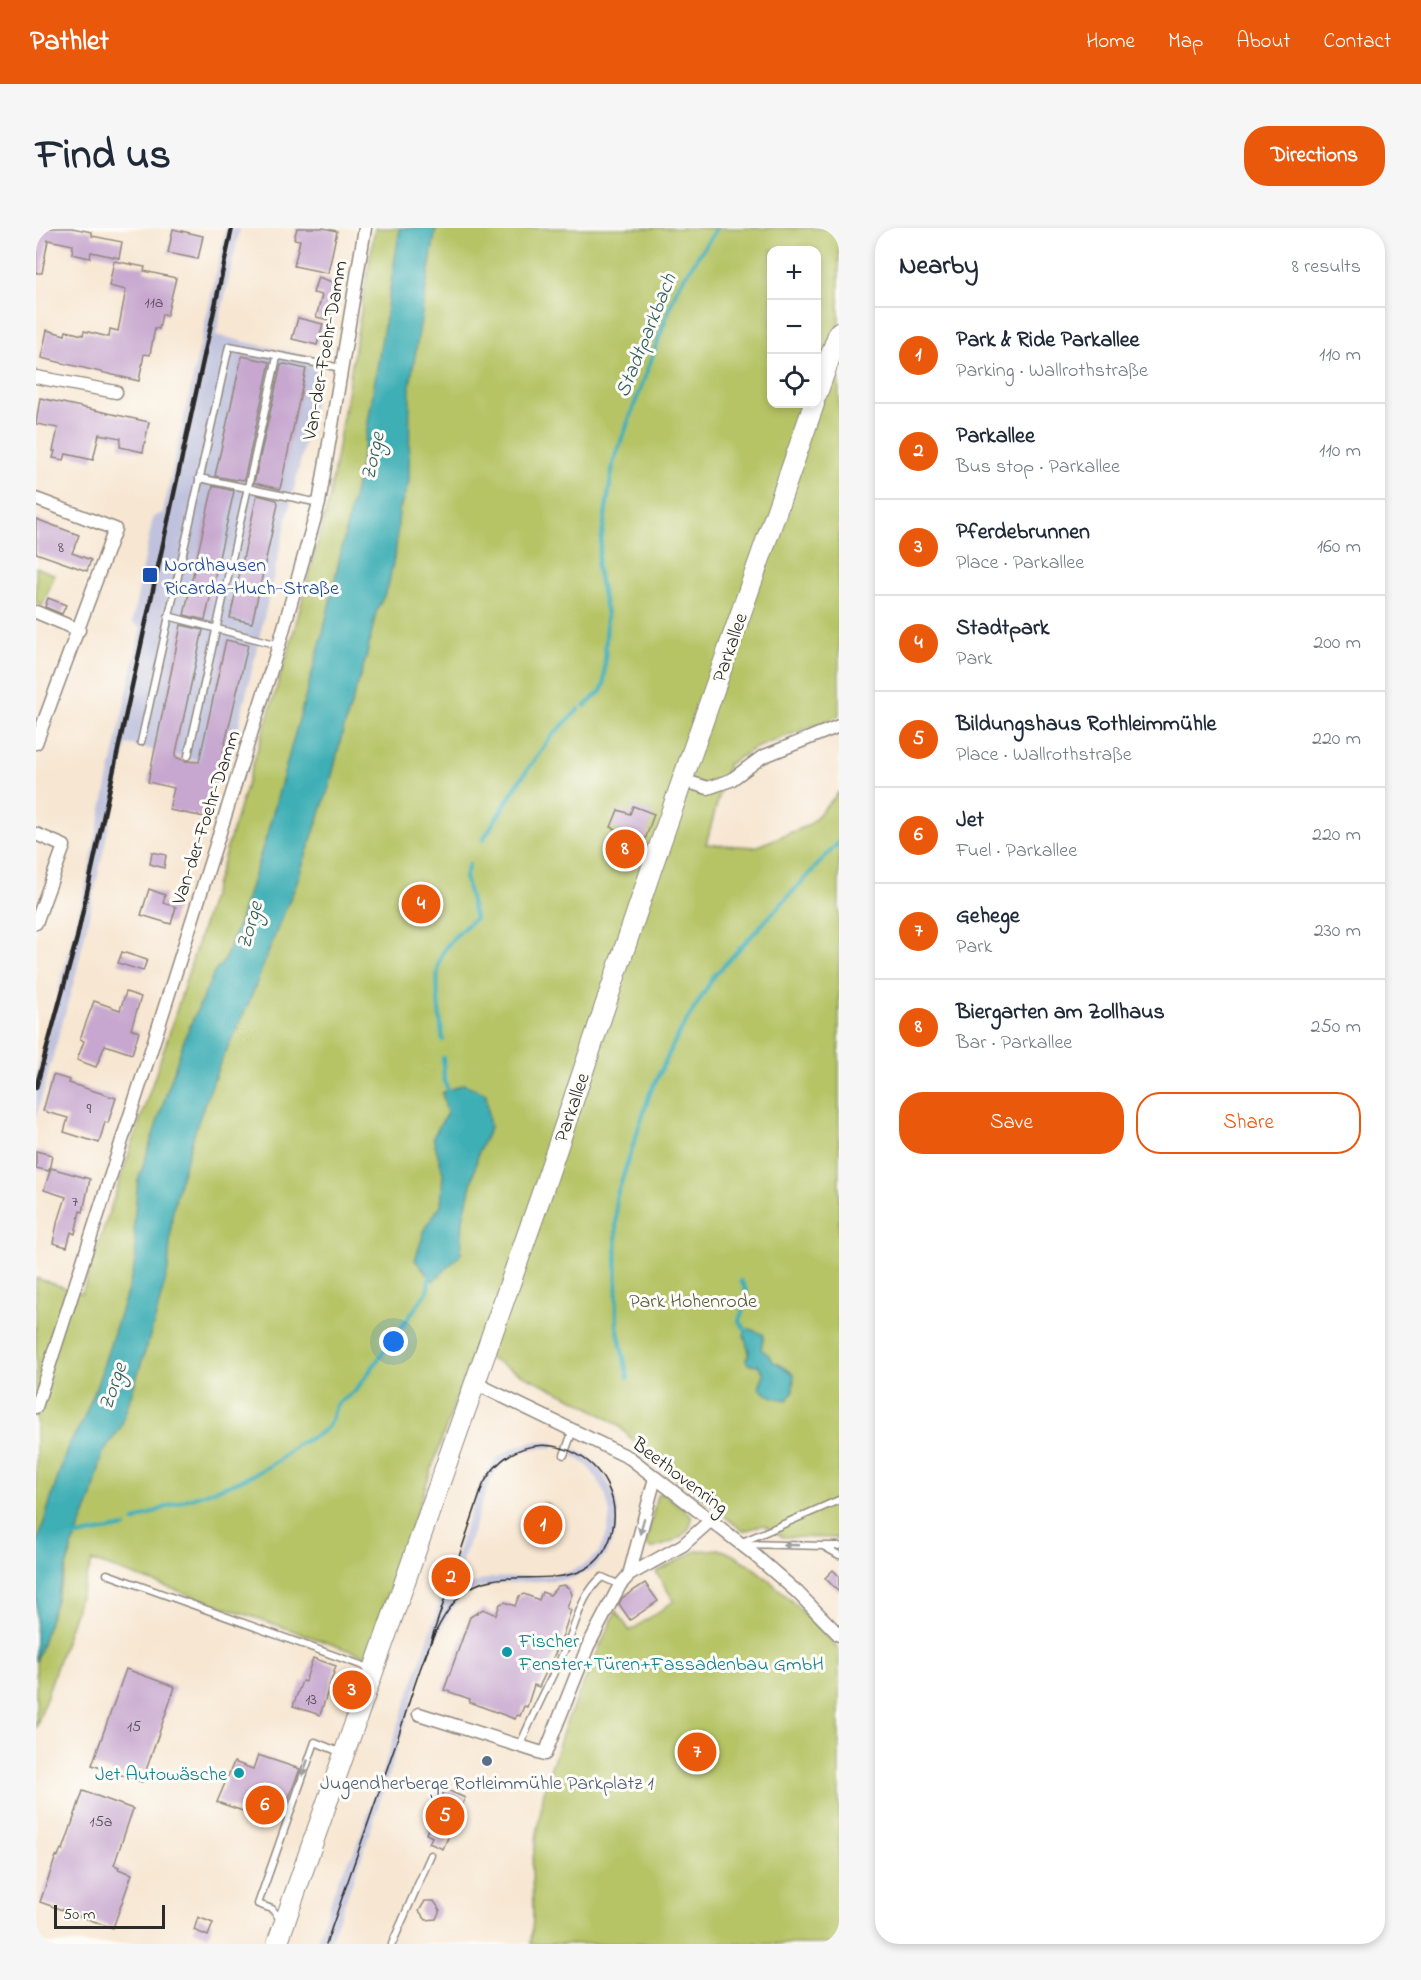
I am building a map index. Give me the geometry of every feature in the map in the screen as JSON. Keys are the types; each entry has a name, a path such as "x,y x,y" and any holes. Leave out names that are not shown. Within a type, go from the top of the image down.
{"main road":[{"path":"821,382 839,332"},
{"name":"Parkallee","path":"277,1944 547,1179 682,780 813,408"}],"street":[{"name":"Van-der-Foehr-Damm","path":"36,1407 279,645 319,503 365,228"},
{"path":"36,377 116,392"},
{"path":"36,499 116,529 36,743"},
{"path":"36,612 79,630"},
{"path":"682,780 708,788 730,780 762,758 839,726"},
{"path":"36,834 64,846 36,923"},
{"name":"Beethovenring","path":"475,1383 630,1458 797,1592 839,1635"},
{"path":"629,1575 655,1478"},
{"path":"419,1714 545,1754 588,1646 620,1585 629,1575 683,1545 710,1521"}],"lane":[{"path":"141,742 229,346 341,368"},
{"path":"188,756 277,357"},
{"path":"199,478 319,503"},
{"path":"168,616 279,645"},
{"path":"565,1452 573,1430"},
{"path":"740,1544 839,1500"},
{"path":"740,1544 839,1546"},
{"path":"822,1546 839,1555"},
{"path":"107,1574 375,1669"},
{"path":"520,1746 567,1645 573,1622 590,1588 602,1577 620,1585"},
{"path":"284,1924 272,1909 258,1904 315,1742 343,1753"},
{"path":"392,1944 431,1855"}],"shaded area":[{"path":"226,228 240,228 216,335 324,360 229,768 127,744 76,974 36,1117 36,1077 84,892 141,628 132,622 153,517 163,513"},
{"path":"538,1441 555,1443 553,1448 537,1448 520,1452 505,1461 495,1473 487,1489 448,1602 465,1587 480,1581 491,1578 569,1572 587,1563 599,1552 607,1533 610,1514 606,1496 587,1465 572,1455 575,1449 591,1459 603,1473 614,1492 618,1513 615,1535 605,1556 592,1569 571,1579 496,1584 469,1592 458,1601 427,1657 362,1856 329,1944 316,1944 339,1877 353,1854 361,1833 480,1483 488,1469 499,1457 516,1447"}],"green space":[{"name":"Park Hohenrode","path":"375,228 839,228 839,716 753,749 728,764 706,844 755,847 809,825 839,792 839,1538 783,1537 764,1525 743,1531 642,1450 617,1424 580,1402 473,1351 366,1656 92,1561 36,1728 36,1662 71,1553 38,1540 36,1547 36,1278 82,1293 172,1025 291,642 329,500"},
{"path":"36,567 55,575 42,606 36,603"},
{"path":"658,1494 664,1494 691,1515 691,1522 689,1529 678,1538 650,1549 646,1544"},
{"path":"544,1503 550,1505 552,1511 550,1517 544,1519 538,1517 536,1511 538,1505"},
{"path":"719,1549 734,1556 766,1578 799,1608 839,1650 839,1944 531,1944 532,1865 545,1785 567,1720 616,1611 630,1631 674,1601 656,1572 696,1551"}],"water":[{"name":"Zorge","path":"400,228 436,228 410,386 409,482 399,511 396,549 388,587 376,613 366,658 342,734 330,784 296,885 250,1000 219,1066 198,1122 179,1183 172,1216 168,1270 155,1320 121,1427 103,1453 91,1500 73,1544 36,1662 36,1547 69,1444 82,1423 98,1382 129,1286 136,1260 134,1222 138,1181 185,1037 214,973 224,961 240,920 267,834 322,637 363,453"},
{"path":"464,1084 486,1094 490,1128 479,1151 463,1219 461,1254 434,1281 415,1260 426,1226 441,1205 443,1173 433,1137 447,1113 442,1093"},
{"path":"750,1329 764,1335 761,1349 771,1357 773,1362 794,1374 793,1392 787,1400 772,1397 759,1388 764,1373 758,1365 748,1364 746,1360 749,1352 744,1335 746,1330"}],"building":[{"path":"36,228 72,228 92,232 92,236 122,242 119,258 91,252 90,258 72,254 73,245 48,240 42,273 36,273"},
{"path":"297,228 323,228 337,231 328,273 294,266 300,240 294,239"},
{"path":"173,229 203,236 198,259 168,253"},
{"path":"114,261 145,267 144,271 176,278 167,315 162,314 159,329 155,328 150,355 144,354 139,381 41,358 47,330 65,335 66,331 83,335 84,331 109,337 110,329 118,331 126,290 109,286"},
{"path":"318,277 341,285 329,320 316,317 322,295 313,293"},
{"path":"298,318 323,324 317,345 292,339"},
{"path":"242,356 270,362 244,480 236,480 215,476"},
{"path":"281,365 306,369 280,489 254,483"},
{"path":"40,398 149,422 143,452 120,447 121,438 99,434 93,460 66,454 64,460 53,458 58,428 36,424"},
{"path":"213,486 234,491 205,620 184,615"},
{"path":"257,495 277,500 278,504 252,623 230,618"},
{"path":"36,519 79,535 72,553 91,560 87,571 36,553"},
{"path":"48,598 66,605 62,614 45,607"},
{"path":"181,625 203,630 175,757 186,761 199,762 226,640 248,645 212,799 214,800 210,818 169,810 174,788 148,782"},
{"path":"633,806 654,814 645,840 611,827 618,810 630,814"},
{"path":"152,852 166,855 164,868 150,864"},
{"path":"149,889 165,895 163,903 176,907 171,924 141,915"},
{"path":"122,952 147,960 143,971 118,963"},
{"path":"126,992 141,997 131,1029 139,1032 132,1054 105,1045 96,1067 77,1060 84,1041 80,1039 94,1001 120,1010"},
{"path":"53,1075 70,1080 69,1083 116,1098 108,1123 105,1122 99,1143 64,1132 68,1118 43,1111"},
{"path":"36,1151 52,1155 49,1171 36,1168"},
{"path":"51,1168 90,1179 83,1212 80,1211 75,1234 71,1232 67,1247 53,1243 66,1197 44,1190"},
{"path":"833,1570 839,1576 839,1592 825,1578"},
{"path":"645,1583 658,1601 630,1620 619,1604 622,1598"},
{"name":"Fischer Fenster+Türen+Fassadenbau GmbH","path":"564,1585 572,1594 567,1608 571,1610 561,1641 539,1687 534,1685 527,1707 524,1706 520,1716 517,1715 515,1719 444,1690 470,1617 483,1609 496,1615 500,1604 505,1602 515,1606 519,1596 524,1594 539,1600 542,1592 550,1595 558,1586"},
{"path":"313,1658 336,1666 320,1715 293,1706 302,1681 305,1682"},
{"path":"126,1669 175,1687 142,1782 92,1765"},
{"path":"258,1755 300,1769 281,1818 271,1815 269,1820 217,1802 234,1762 253,1769"},
{"path":"445,1789 465,1798 443,1849 429,1843 432,1837 426,1834"},
{"path":"83,1791 133,1809 114,1865 132,1874 113,1928 40,1902 56,1856 58,1857 61,1849 63,1850"},
{"path":"425,1901 434,1901 440,1910 436,1919 426,1920 419,1911"},
{"path":"198,1917 213,1923 208,1936 194,1930"}],"waterway":[{"name":"Stadtparkbach","path":"614,461 677,288 717,228"},
{"name":"Stadtparkbach","path":"585,706 601,691 604,685 607,614 597,568 613,465"},
{"name":"Stadtparkbach","path":"483,840 520,780 550,738 579,709"},
{"path":"628,1378 617,1326 616,1198 650,1093 677,1037 714,976 839,842"},
{"name":"Stadtparkbach","path":"443,1040 437,982 438,970 446,947 475,918 465,877 469,865"},
{"name":"Stadtparkbach","path":"443,1058 444,1080 450,1096"},
{"name":"Stadtparkbach","path":"134,1522 255,1474 275,1463 297,1445 327,1428 336,1405 356,1390 427,1292 431,1272"},
{"path":"741,1281 747,1296 739,1321 746,1330"},
{"name":"Stadtparkbach","path":"72,1537 125,1527"}],"tram line":[{"path":"326,1944 414,1685 439,1625 461,1595 478,1584 498,1579 564,1576 583,1570 600,1558 611,1536 614,1509 607,1485 592,1465 572,1452 548,1446 524,1448 502,1461 483,1485 425,1658"}],"railway":[{"path":"36,1088 77,938 232,228"}],"place":[{"name":"Nordhausen Ricarda-Huch-Straße","path":"150,575"},
{"name":"Biergarten am Zollhaus","path":"625,849"},
{"name":"Stadtpark","path":"421,904"},
{"name":"Park & Ride Parkallee","path":"543,1525"},
{"name":"Parkallee","path":"451,1577"},
{"name":"Fischer Fenster+Türen+Fassadenbau GmbH","path":"507,1652"},
{"name":"Pferdebrunnen","path":"352,1690"},
{"name":"Gehege","path":"697,1752"},
{"name":"Jugendherberge Rotleimmühle Parkplatz 1","path":"487,1761"},
{"name":"Jet Autowäsche","path":"239,1773"},
{"name":"Jet","path":"265,1805"},
{"name":"Bildungshaus Rothleimmühle","path":"445,1816"}]}
